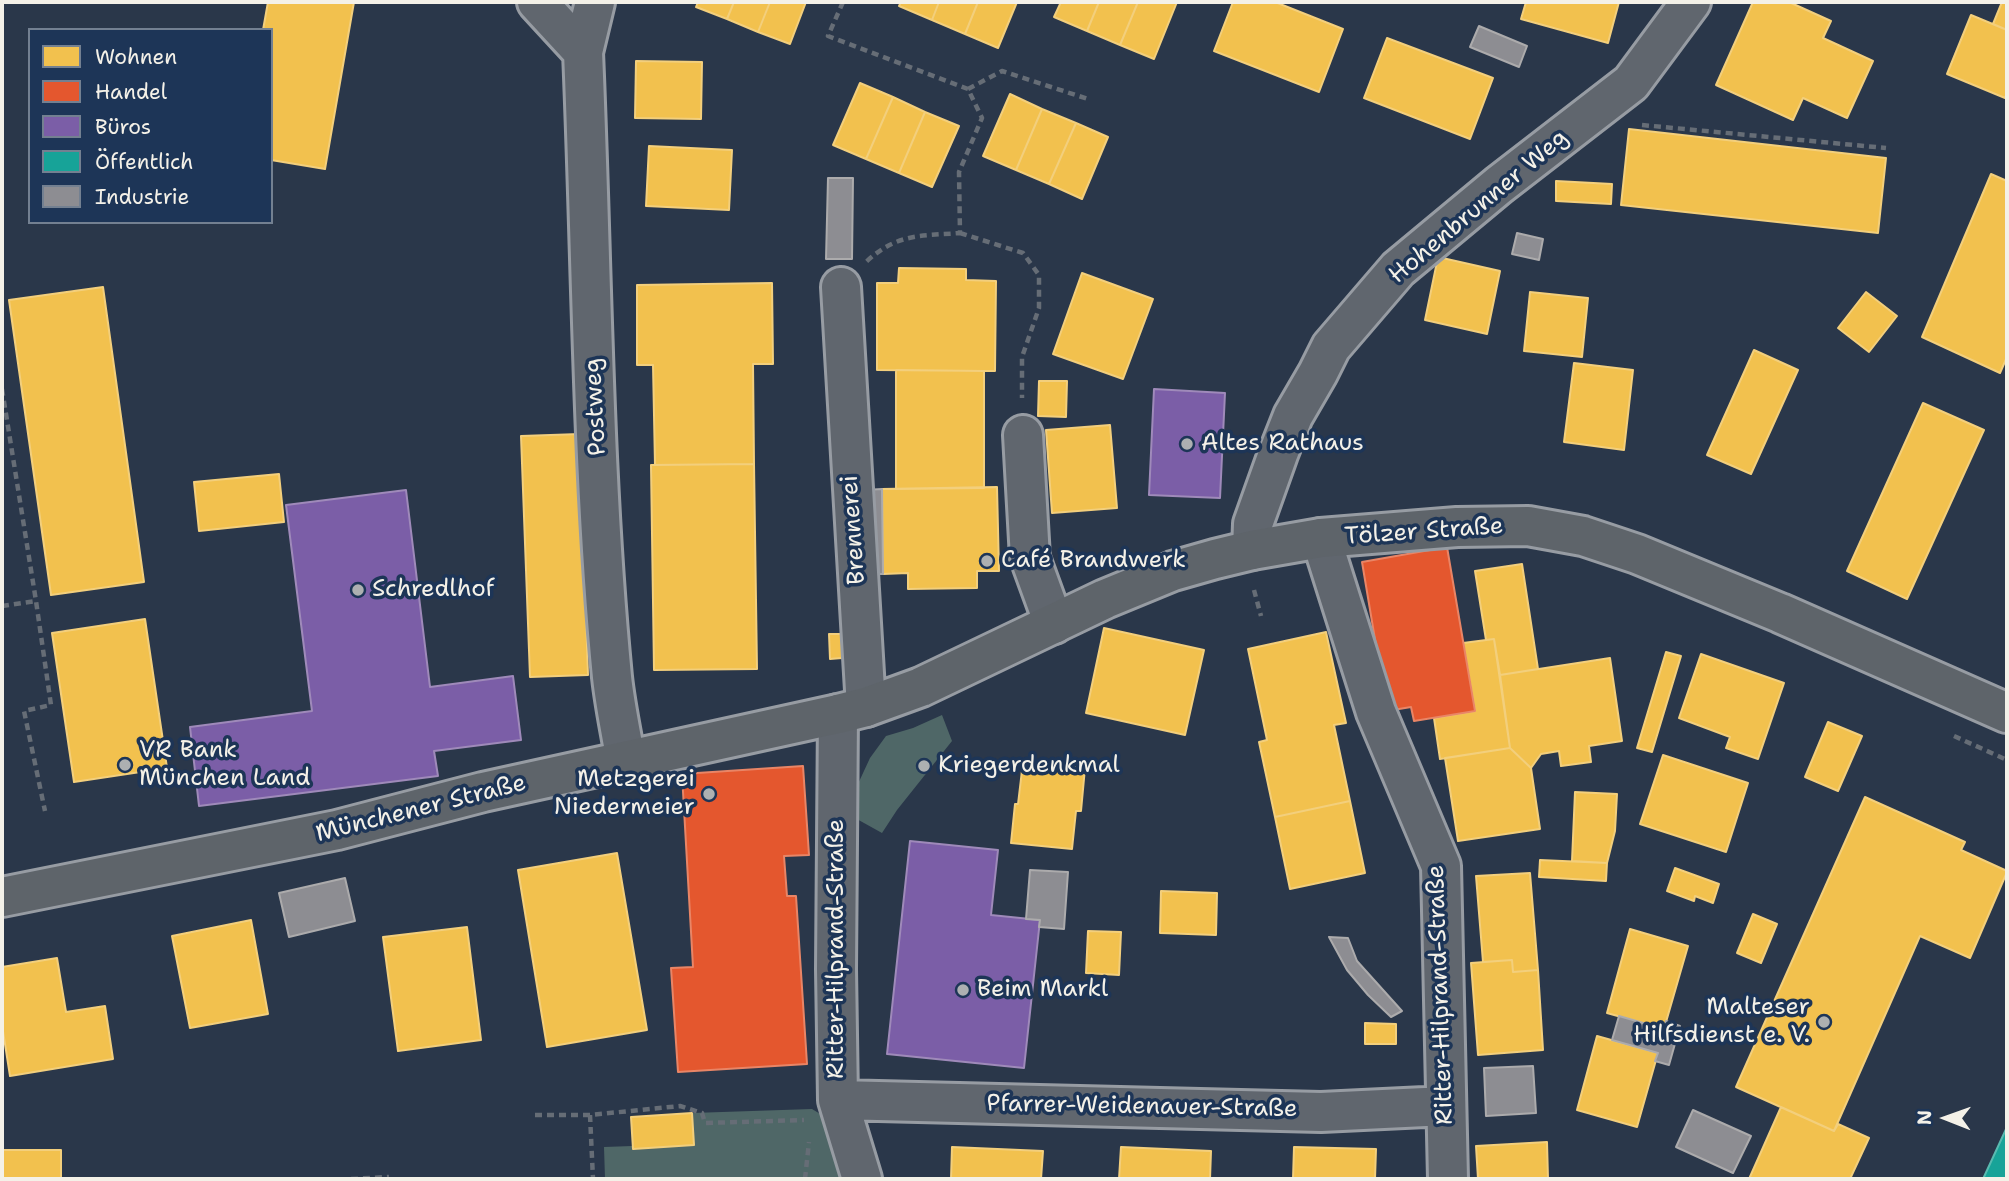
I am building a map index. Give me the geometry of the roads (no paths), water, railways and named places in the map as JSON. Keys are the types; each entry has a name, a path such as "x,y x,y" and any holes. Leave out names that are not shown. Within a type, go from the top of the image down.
{"main road":[{"name":"Tölzer Straße","path":"852,710 920,687 1105,599 1173,571 1252,568 1321,538 1457,527 1528,526 1583,536 1637,554 2007,713"},
{"name":"Münchener Straße","path":"2,897 337,830 483,792 852,710"}],"street":[{"path":"537,2 583,52"},
{"name":"Postweg","path":"595,2 583,52 593,341 612,680 626,761"},
{"name":"Hohenbrunner Weg","path":"1252,568 1254,524 1278,454 1293,416 1331,347 1398,269 1499,185 1631,83 1691,2"},
{"name":"Brennerei","path":"841,287 852,710"},
{"path":"1023,435 1030,558 1054,624"},
{"name":"Ritter-Hilprand-Straße","path":"1321,538 1377,712 1441,866 1448,1179"},
{"name":"Ritter-Hilprand-Straße","path":"852,710 836,969 824,1110 862,1179"},
{"name":"Pfarrer-Weidenauer-Straße","path":"824,1110 1321,1112 1446,1106"}],"place":[{"name":"Altes Rathaus","path":"1187,444"},
{"name":"Café Brandwerk","path":"987,561"},
{"name":"Schredlhof","path":"358,590"},
{"name":"VR Bank München Land","path":"125,765"},
{"name":"Kriegerdenkmal","path":"924,766"},
{"name":"Metzgerei Niedermeier","path":"709,794"},
{"name":"Beim Markl","path":"963,990"},
{"name":"Malteser Hilfsdienst e. V.","path":"1824,1022"}]}
